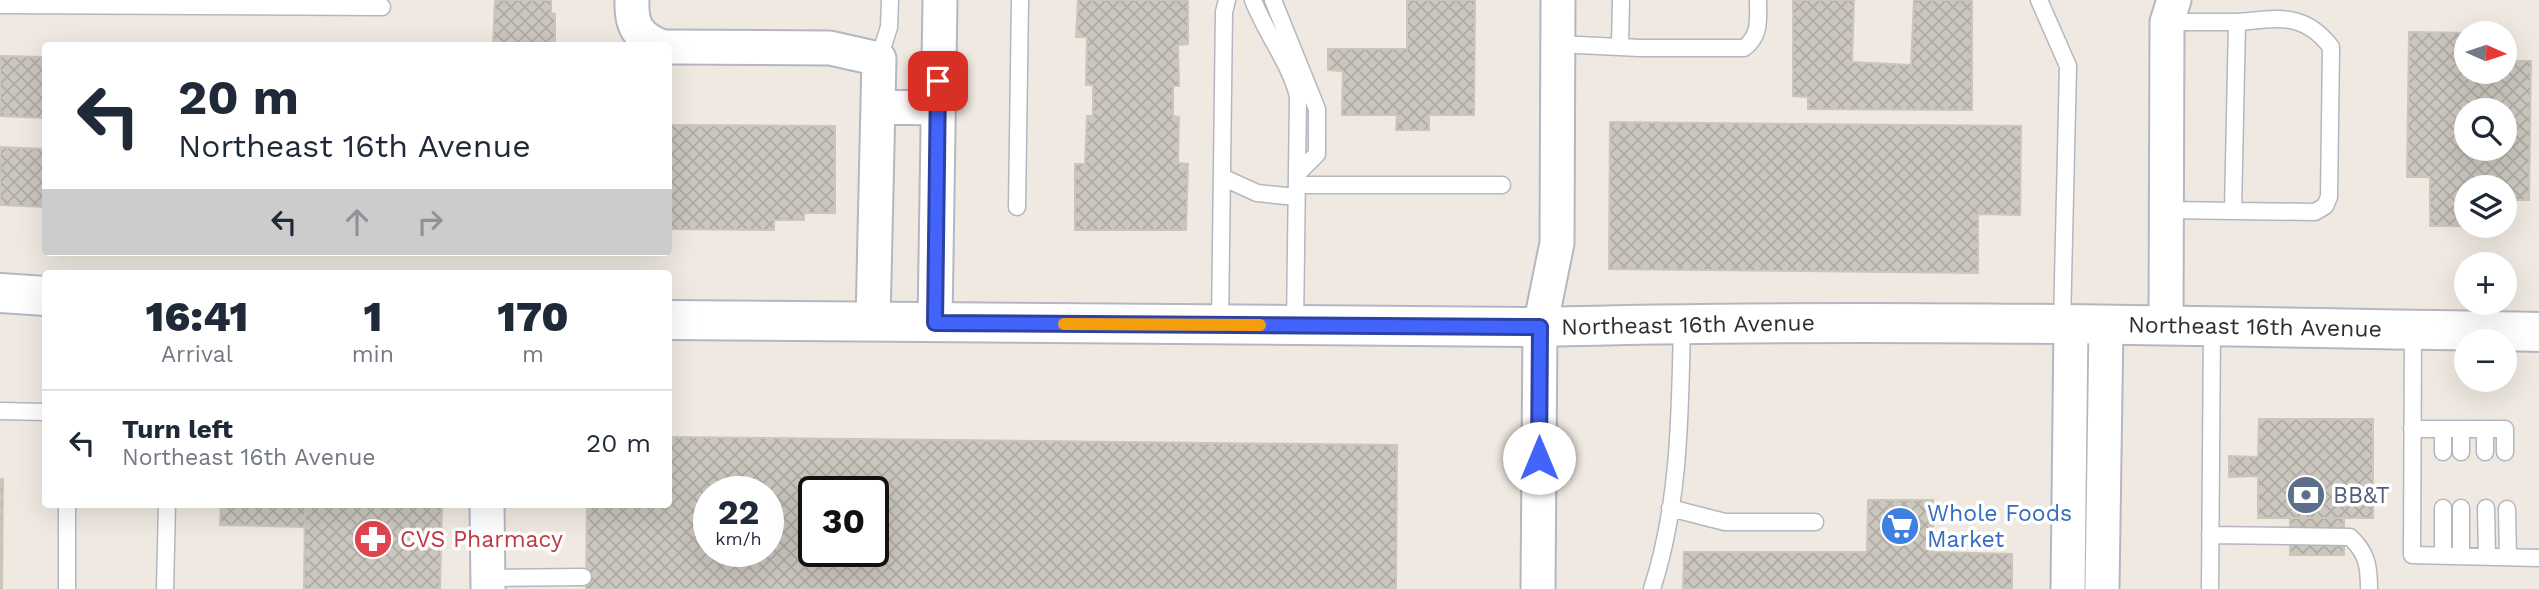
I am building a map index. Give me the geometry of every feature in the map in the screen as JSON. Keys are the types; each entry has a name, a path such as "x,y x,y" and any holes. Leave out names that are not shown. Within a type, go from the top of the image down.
{"street":[{"path":"632,0 631,22 644,39 651,42"},
{"path":"935,323 940,0"},
{"path":"1538,589 1540,327 1557,243 1558,0"},
{"path":"2166,326 2170,5"},
{"path":"672,47 824,48 879,59 873,322"},
{"path":"878,107 937,108"},
{"path":"0,293 42,296"},
{"name":"Northeast 16th Avenue","path":"672,320 1540,327 1682,323 2079,325 2539,332"},
{"path":"2068,589 2079,325"},
{"path":"2079,325 2102,589"},
{"path":"487,508 488,583"}],"lane":[{"path":"879,59 889,27 890,0"},
{"path":"1017,207 1020,0"},
{"path":"1220,325 1224,12 1227,0"},
{"path":"1253,0 1264,28 1295,82 1297,185 1294,326"},
{"path":"1273,0 1317,109 1317,154 1297,185"},
{"path":"1620,45 1621,0"},
{"path":"1557,44 1640,48 1744,48 1754,40 1758,29 1758,0"},
{"path":"2039,0 2068,66 2079,325"},
{"path":"0,5 382,7"},
{"path":"2167,210 2315,212 2325,206 2329,197 2331,47 2318,30 2300,20 2236,22 2170,5"},
{"path":"2233,211 2236,22"},
{"path":"1222,177 1258,193 1297,185 1502,185"},
{"path":"1652,589 1680,446 1682,323"},
{"path":"2210,589 2212,327"},
{"path":"2413,330 2412,555 2539,558"},
{"path":"0,411 42,412"},
{"path":"2412,429 2505,429 2505,452"},
{"path":"2442,429 2442,452"},
{"path":"2461,429 2461,452"},
{"path":"2485,429 2485,452"},
{"path":"67,508 67,589"},
{"path":"165,589 167,508"},
{"path":"1670,508 1725,522 1815,522"},
{"path":"2442,556 2443,508"},
{"path":"2461,508 2461,556"},
{"path":"2486,508 2487,556"},
{"path":"2507,509 2508,557"},
{"path":"2210,535 2350,537 2363,549 2369,568 2369,589"},
{"path":"488,583 583,577"}],"building":[{"path":"495,0 551,0 551,13 555,14 555,42 493,42"},
{"path":"1078,0 1188,0 1188,44 1178,45 1179,86 1173,86 1173,116 1179,117 1178,163 1188,164 1186,230 1075,230 1075,164 1085,164 1087,116 1093,116 1093,85 1086,85 1087,37 1076,37"},
{"path":"1407,0 1475,0 1474,115 1429,115 1429,130 1396,130 1397,115 1342,115 1343,71 1328,70 1328,49 1407,49"},
{"path":"1793,0 1854,0 1852,62 1911,65 1914,0 1972,0 1972,110 1808,109 1808,97 1793,96"},
{"path":"2409,32 2454,33 2454,84 2517,84 2517,61 2531,61 2529,200 2517,200 2517,175 2454,175 2454,226 2430,226 2430,177 2407,177"},
{"path":"0,56 42,57 42,118 0,116"},
{"path":"1610,122 2021,126 2020,215 1978,214 1978,273 1609,269"},
{"path":"672,125 835,126 835,213 804,213 804,220 774,220 774,230 672,229"},
{"path":"0,147 42,149 42,207 0,205"},
{"path":"2259,419 2373,419 2373,518 2258,518 2258,476 2229,477 2229,456 2258,457"},
{"path":"672,437 1397,445 1396,589 586,589 587,508 672,508"},
{"path":"0,479 3,479 2,589 0,589"},
{"name":"Whole Foods Market","path":"1868,500 1933,500 1933,552 2012,554 2012,589 1683,589 1684,552 1867,552"},
{"path":"221,508 305,508 305,527 220,525"},
{"name":"CVS Pharmacy","path":"305,508 442,508 440,589 304,589"},
{"path":"2290,518 2344,518 2344,555 2290,555"}],"slow traffic":[{"path":"1064,324 1260,325"}],"place":[{"name":"BB&T","path":"2306,495"},
{"name":"Whole Foods Market","path":"1900,526"},
{"name":"CVS Pharmacy","path":"373,539"}],"route":[{"path":"938,81 935,323 1540,327 1539,458"}]}
